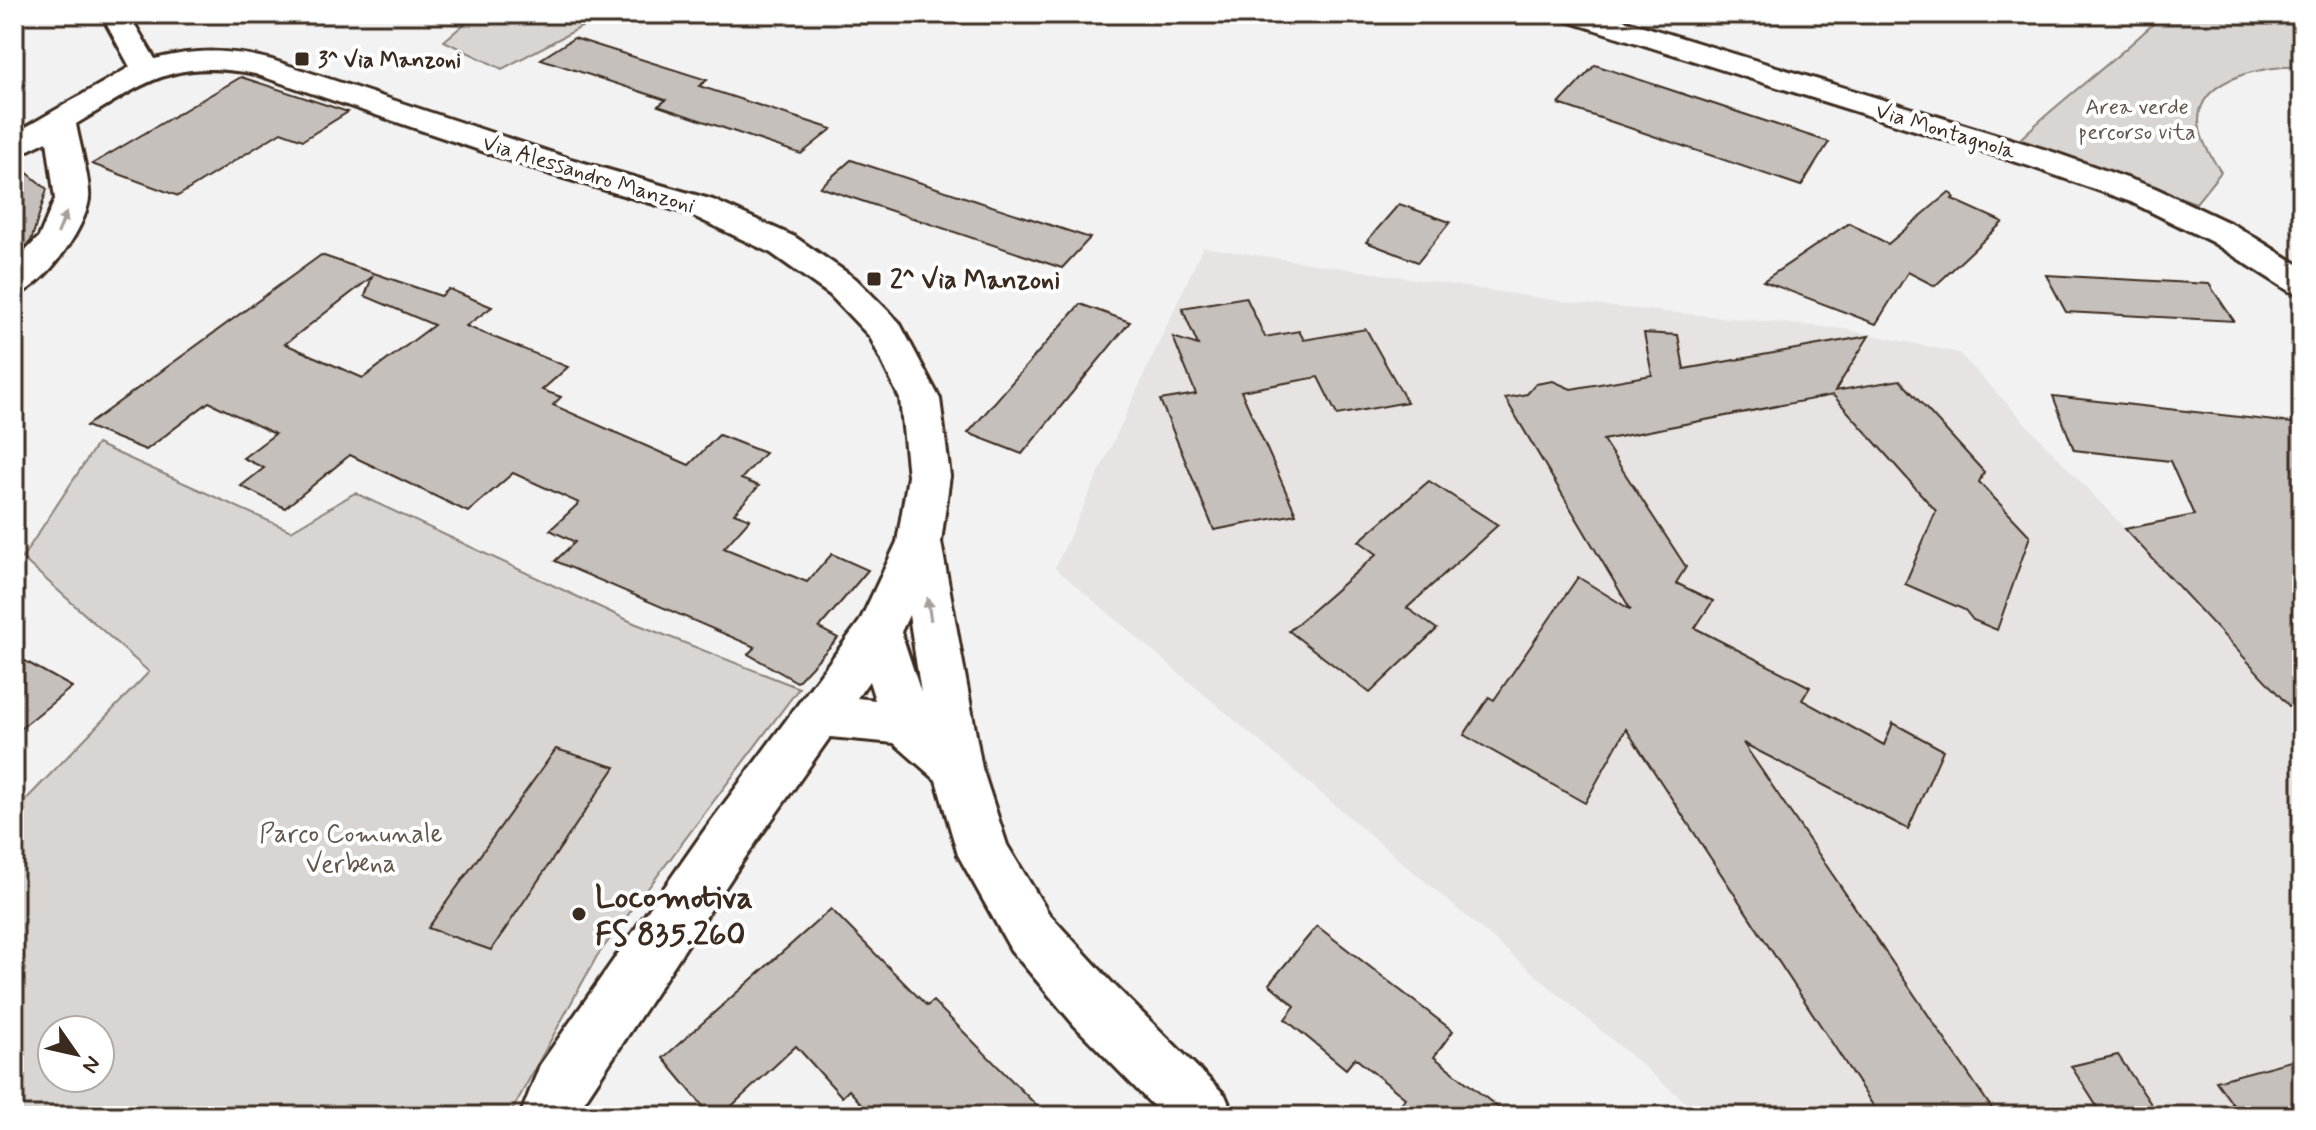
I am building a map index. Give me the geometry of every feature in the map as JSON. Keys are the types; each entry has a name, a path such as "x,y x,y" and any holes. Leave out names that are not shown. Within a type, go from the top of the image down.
{"street":[{"path":"122,14 121,25 147,70"},
{"name":"Via Montagnola","path":"1574,14 2041,159 2143,195 2224,234 2302,283"},
{"name":"Via Alessandro Manzoni","path":"14,147 147,70 191,59 223,59 261,66 562,167 701,207 783,245 843,287 886,331 920,399 929,476 919,542 878,632 816,715 561,1086 550,1116"},
{"path":"14,284 55,241 72,199 60,122"},
{"name":"Via Alessandro Manzoni","path":"919,542 957,768 984,855 1030,932 1095,1006 1204,1116"},
{"path":"878,632 938,664"},
{"path":"878,632 906,723 957,768"},
{"path":"816,715 906,723"}],"shaded area":[{"path":"1203,247 1573,303 1844,329 1959,353 2302,716 2302,1116 1702,1116 1055,568"}],"green space":[{"path":"476,14 606,14 502,69 444,41"},
{"name":"Area verde percorso vita","path":"2163,14 2302,14 2302,67 2272,68 2238,76 2223,83 2202,105 2199,120 2201,134 2221,172 2196,203 2018,141 2128,47"},
{"name":"Parco Comunale Verbena","path":"97,444 291,531 355,493 634,623 799,688 597,956 509,1116 14,1116 14,812 149,672 22,558"}],"building":[{"path":"574,38 707,80 699,86 832,129 801,154 658,106 666,100 541,59"},
{"path":"1595,65 1829,142 1801,186 1559,104"},
{"path":"241,77 348,112 303,140 281,132 178,196 92,164"},
{"path":"851,160 1090,238 1062,268 820,187"},
{"path":"14,162 47,189 31,241 14,259"},
{"path":"1949,192 1954,197 1952,199 2003,222 1935,286 1908,272 1876,324 1763,281 1849,223 1888,244"},
{"path":"1399,204 1450,222 1418,262 1366,242"},
{"path":"321,255 441,296 449,289 492,307 466,326 568,367 542,390 561,397 553,405 689,465 719,435 765,453 741,479 759,486 734,513 750,519 724,548 807,582 832,554 868,570 819,628 838,638 797,682 748,654 755,647 555,561 575,542 550,530 579,503 513,473 468,512 350,455 285,508 241,486 264,468 243,458 275,434 209,402 146,450 86,426","holes":["372,277 365,296 434,325 363,378 285,344"]},
{"path":"2046,275 2209,284 2234,321 2066,312"},
{"path":"1246,297 1265,337 1299,331 1304,340 1366,329 1407,402 1337,415 1318,377 1241,391 1296,514 1214,530 1160,400 1196,394 1173,337 1198,345 1182,308"},
{"path":"1080,304 1130,322 1022,454 968,433"},
{"path":"1644,333 1678,335 1684,369 1869,336 1835,391 1900,380 1984,472 1979,482 2030,536 1997,630 1973,620 1965,610 1905,584 1936,511 1833,395 1603,440 1686,567 1676,583 1713,601 1695,628 1810,687 1802,700 1884,745 1893,723 1943,750 1908,829 1743,743 1997,1116 1880,1116 1626,729 1585,803 1464,735 1489,697 1494,700 1578,577 1631,610 1505,398 1527,394 1536,384 1553,381 1571,389 1652,375"},
{"path":"2053,396 2302,424 2302,720 2125,529 2194,515 2170,461 2074,450"},
{"path":"1429,481 1498,525 1407,608 1437,629 1370,693 1289,631 1377,554 1359,541"},
{"path":"14,655 72,687 14,734"},
{"path":"556,749 615,767 491,950 428,928"},
{"path":"831,909 927,1006 933,1001 1047,1116 872,1116 849,1090 842,1097 796,1046 721,1116 711,1116 663,1058"},
{"path":"1317,926 1453,1031 1434,1057 1509,1116 1393,1116 1405,1098 1355,1058 1346,1069 1285,1019 1295,1006 1269,984"},
{"path":"2118,1055 2159,1116 2103,1116 2071,1066"},
{"path":"2302,1058 2302,1116 2241,1116 2216,1081"}],"place":[{"name":"3^ Via Manzoni","path":"302,59"},
{"name":"2^ Via Manzoni","path":"874,279"},
{"name":"Locomotiva FS 835.260","path":"579,914"}]}
